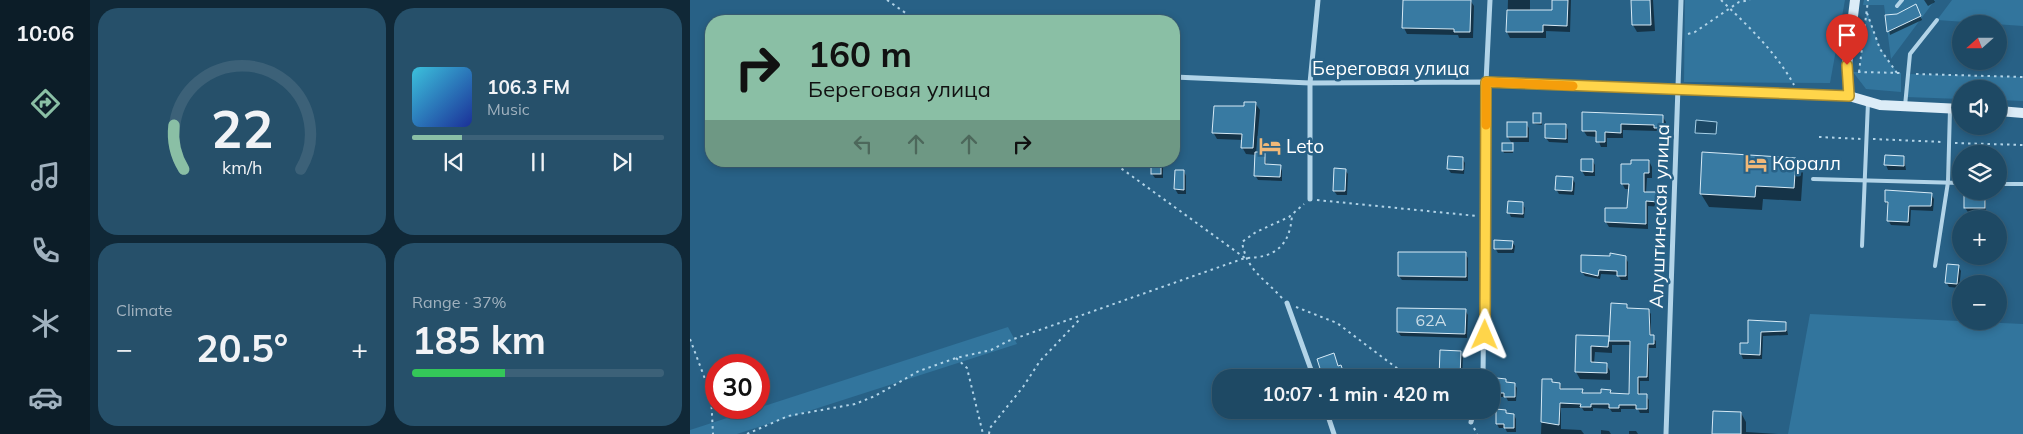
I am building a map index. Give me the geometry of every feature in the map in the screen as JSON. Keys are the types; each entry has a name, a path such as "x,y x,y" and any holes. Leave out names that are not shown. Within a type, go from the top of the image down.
{"main road":[{"path":"1855,0 1847,65 1854,72 1849,96 1880,105 1950,109"},
{"path":"2007,112 2023,113"}],"street":[{"path":"1310,199 1310,83 1318,0"},
{"path":"1484,369 1486,82 1490,0"},
{"name":"Алуштинская улица","path":"1666,434 1681,0"},
{"name":"Береговая улица","path":"1180,77 1310,83 1486,82 1849,96"},
{"path":"1287,303 1311,369"},
{"path":"1329,419 1334,434"}],"lane":[{"path":"1898,6 1902,0"},
{"path":"1905,106 1910,54 1937,20"},
{"path":"1862,246 1868,102"},
{"path":"1935,266 1948,182 1950,109"},
{"path":"1813,179 1952,182"},
{"path":"2007,184 2023,184"}],"path":[{"path":"888,0 909,15"},
{"path":"1720,0 1758,35 1785,68 1798,94"},
{"path":"1680,36 1695,32 1739,2 1750,0"},
{"path":"1868,0 1854,72 2023,77"},
{"path":"1867,11 1880,49 1898,73"},
{"path":"1819,137 2023,145"},
{"path":"1119,167 1244,258 1249,266 1287,303 1337,323 1398,369"},
{"path":"1244,258 1242,242 1256,232 1292,215 1310,199 1343,204 1486,217"},
{"path":"747,434 788,416 855,404 875,396 919,371 956,358 991,350 1008,341 1083,317 1244,258 1271,254 1286,243 1292,215"},
{"path":"989,434 990,428 1023,387 1040,361 1083,317"},
{"path":"690,338 711,395 713,434"},
{"path":"956,358 967,368 983,434"},
{"path":"1466,419 1470,422"}],"shaded area":[{"path":"1685,0 1845,0 1830,83 1684,82"},
{"path":"1864,0 1935,0 1891,59 1884,5 1863,5"},
{"path":"1952,0 2023,0 2023,26 2008,25 2008,15 1952,15 1952,21 1937,20"},
{"path":"1867,11 1875,36 1883,52 1898,73 1901,73 1901,92 1866,89 1853,72 1859,72"},
{"path":"1908,74 2023,77 2023,101 2007,100 2007,80 1952,80 1952,99 1906,97"},
{"path":"1696,120 1717,122 1716,134 1695,133"},
{"path":"1810,314 1952,321 1952,330 2007,330 2007,323 2023,324 2023,434 1788,434"},
{"path":"1008,327 1017,344 737,434 690,434 690,430 724,419 770,419 770,404"}],"building":[{"path":"1403,0 1471,0 1470,32 1454,32 1454,29 1402,28"},
{"path":"1552,0 1568,0 1567,26 1543,25 1543,32 1506,32 1507,10 1552,10"},
{"path":"1631,0 1650,0 1651,25 1632,25"},
{"path":"1916,4 1921,16 1887,32 1885,15 1897,14"},
{"path":"1244,102 1256,102 1253,148 1241,148 1242,134 1212,133 1214,106 1244,106"},
{"path":"1582,112 1663,115 1663,128 1654,128 1654,125 1621,124 1621,133 1605,132 1605,142 1596,142 1596,131 1582,131"},
{"path":"1533,113 1541,113 1541,123 1533,123"},
{"path":"1507,122 1527,122 1527,137 1507,137"},
{"path":"1545,124 1566,124 1566,139 1545,138"},
{"path":"1502,143 1513,143 1513,151 1502,151"},
{"path":"1255,152 1265,152 1265,164 1281,165 1280,177 1254,176"},
{"path":"1702,152 1796,158 1794,188 1756,186 1755,197 1700,194"},
{"path":"1885,155 1904,156 1904,166 1884,165"},
{"path":"1448,156 1463,157 1463,170 1447,169"},
{"path":"1581,159 1593,159 1593,172 1581,171"},
{"path":"1631,160 1649,160 1649,173 1644,173 1644,192 1659,192 1658,202 1646,201 1646,224 1605,222 1605,208 1627,208 1629,184 1621,184 1621,164 1631,164"},
{"path":"1151,167 1161,167 1161,174 1151,174"},
{"path":"1334,168 1346,169 1345,191 1333,191"},
{"path":"1175,170 1184,170 1184,190 1174,189"},
{"path":"1556,176 1573,177 1572,191 1555,190"},
{"path":"1885,190 1932,193 1931,206 1909,206 1908,222 1887,221 1888,202 1885,202"},
{"path":"1964,200 1985,200 1985,208 1964,208"},
{"path":"1508,201 1523,202 1523,214 1507,213"},
{"path":"1494,240 1513,241 1512,249 1494,249"},
{"path":"1398,252 1466,252 1466,277 1398,276"},
{"path":"1610,253 1626,256 1626,276 1617,276 1617,271 1599,270 1598,276 1581,272 1581,255 1610,256"},
{"path":"1947,264 1959,265 1958,275 1952,275 1952,284 1945,283"},
{"path":"1611,303 1627,304 1627,308 1649,309 1650,335 1654,335 1654,344 1648,344 1647,377 1638,377 1638,394 1647,394 1647,409 1636,409 1636,405 1619,405 1619,408 1609,408 1609,404 1591,404 1591,407 1580,407 1581,404 1560,403 1559,425 1541,422 1542,379 1552,379 1552,382 1560,383 1560,389 1583,389 1582,393 1601,393 1601,389 1611,390 1610,393 1629,394 1630,341 1609,341"},
{"path":"1397,308 1466,309 1465,334 1397,332"},
{"path":"1748,320 1786,322 1786,331 1761,332 1760,355 1740,354 1740,343 1748,343"},
{"path":"1576,335 1609,336 1608,347 1591,346 1591,362 1607,363 1607,373 1575,372"},
{"path":"1440,350 1461,351 1460,369 1439,369"},
{"path":"1334,353 1338,366 1341,365 1342,369 1320,369 1317,359"},
{"path":"1500,378 1506,379 1506,382 1515,383 1515,397 1504,397 1504,393 1500,393"},
{"path":"1500,409 1506,410 1506,413 1514,414 1514,428 1504,428 1504,424 1496,424 1496,419 1500,419"},
{"path":"1713,411 1741,412 1741,434 1712,434"}],"slow traffic":[{"path":"1486,125 1486,82 1573,86"}],"place":[{"name":"Leto","path":"1270,146"},
{"name":"Коралл","path":"1756,163"}],"route":[{"path":"1485,335 1486,82 1849,96 1847,65"}]}
